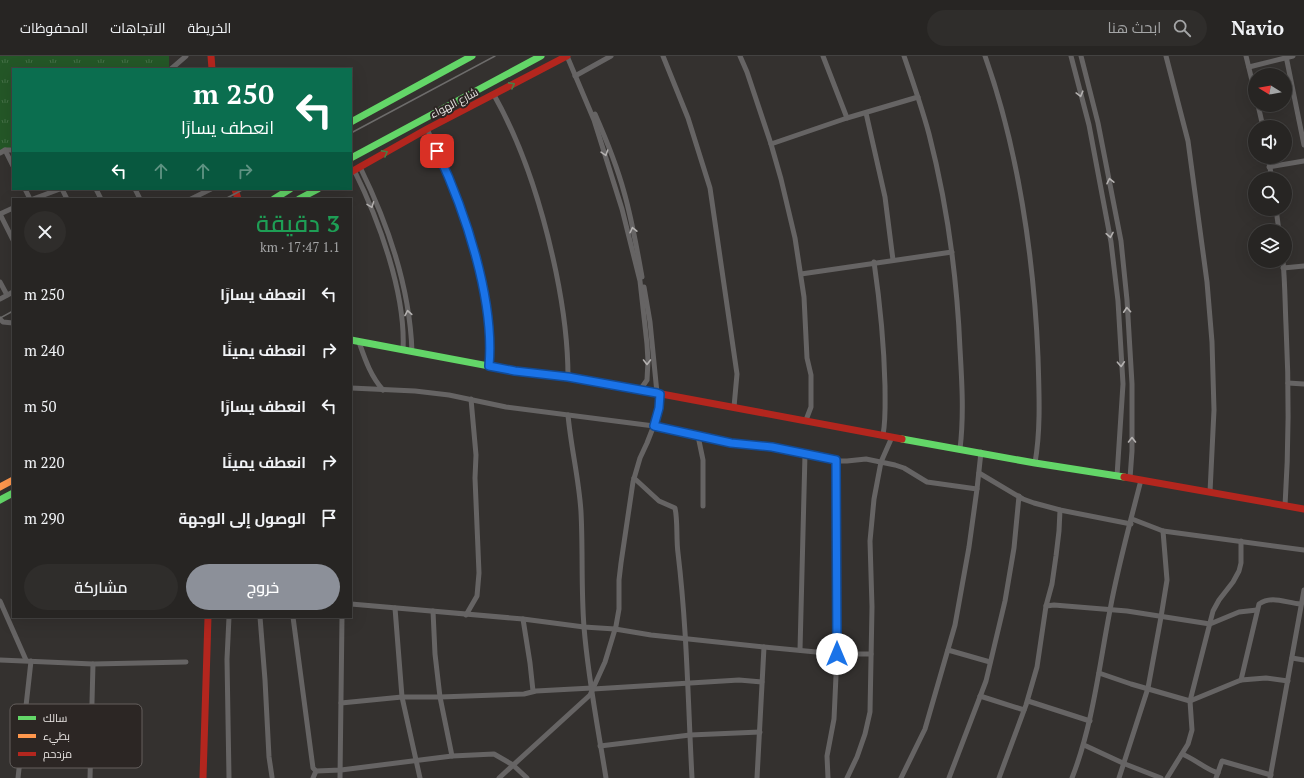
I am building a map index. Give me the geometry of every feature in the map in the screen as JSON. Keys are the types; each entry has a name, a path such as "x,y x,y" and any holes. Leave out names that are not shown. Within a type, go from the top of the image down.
{"street":[{"path":"172,68 186,56"},
{"path":"211,56 212,68"},
{"path":"352,121 472,56"},
{"name":"شارع الهواء","path":"352,157 541,56"},
{"path":"567,56 594,120 620,201 640,282 648,361 647,380 640,390"},
{"name":"شارع الهواء","path":"355,170 427,129 567,56"},
{"path":"576,77 611,56"},
{"path":"663,56 688,118 710,188 737,374 734,407"},
{"path":"740,56 747,72 771,144 795,238 806,326 807,358 811,375 811,407 806,420"},
{"path":"823,56 847,118"},
{"path":"904,56 929,132 938,170 955,271 963,394 963,425 960,449"},
{"path":"985,56 1000,101 1026,226 1037,325 1039,400 1038,439 1035,463"},
{"path":"1071,56 1088,125 1111,242 1118,301 1122,384 1117,476"},
{"path":"1080,56 1098,123 1121,241 1127,300 1132,384 1132,451 1130,478"},
{"path":"1166,56 1188,141 1208,282 1214,410 1210,492"},
{"path":"1246,56 1249,67 1293,56"},
{"path":"1286,57 1304,145"},
{"path":"499,778 592,690 605,662 615,628 618,609 621,563 634,478 640,458 654,426 659,408 659,394 650,322 634,232 624,192 583,84 576,77"},
{"path":"494,95 509,122 523,154 545,222 561,298 568,354 568,377"},
{"path":"771,144 847,118 918,97"},
{"path":"866,113 885,197 893,260"},
{"path":"427,129 451,183 475,254 488,322 490,347 489,366"},
{"path":"2,151 12,150"},
{"path":"2,151 12,165"},
{"path":"1269,167 1304,161"},
{"path":"1269,164 1270,172"},
{"path":"355,170 371,206 387,252 401,317 403,330 403,350"},
{"path":"355,170 372,192 386,227 401,278 409,315 412,352"},
{"path":"35,198 58,190"},
{"path":"193,198 209,190"},
{"path":"276,198 288,190"},
{"path":"301,198 316,190"},
{"path":"12,208 0,214 12,238"},
{"path":"800,274 874,262 952,252"},
{"path":"874,262 880,304 884,351 884,436"},
{"path":"1292,267 1304,266"},
{"path":"1283,268 1288,383 1285,506"},
{"path":"0,282 7,295"},
{"path":"0,299 12,292"},
{"path":"0,319 3,322 12,323"},
{"path":"352,340 515,371 568,377 806,420 884,436 1304,509"},
{"path":"359,342 368,369 382,390"},
{"path":"1288,383 1304,384"},
{"path":"352,388 415,391 459,396 506,407 654,426 731,443 772,447 836,460 847,461 866,459 904,468 927,482 977,489"},
{"path":"466,615 476,596 479,573 475,478 476,448 471,399"},
{"path":"568,415 581,510 584,627 600,746 606,778"},
{"path":"698,436 703,460 703,506"},
{"path":"847,778 857,758 870,712 870,541 874,499 881,462 892,437"},
{"path":"901,778 925,729 955,625 969,547 981,452"},
{"path":"800,650 805,454"},
{"path":"828,778 827,756 834,719 837,654 836,460"},
{"path":"979,472 1019,496 1034,503 1060,510 1131,521 1163,531 1304,550"},
{"path":"634,478 659,501 675,508 677,546 686,638 692,778"},
{"path":"1072,778 1084,745 1090,721 1118,568 1141,480"},
{"path":"0,487 12,481"},
{"path":"0,500 12,494"},
{"path":"949,778 986,681 1005,601 1014,548 1019,496"},
{"path":"999,778 1028,701 1037,668 1046,606 1052,584 1060,531 1060,510"},
{"path":"1120,778 1148,688 1161,617 1167,580 1163,531"},
{"path":"1167,778 1188,744 1192,730 1190,701 1210,624 1219,600 1240,571 1242,541"},
{"path":"1182,754 1194,759 1217,776 1222,762 1271,777 1304,590"},
{"path":"1241,680 1259,604 1265,600 1273,599 1301,604"},
{"path":"0,601 28,660 24,704"},
{"path":"352,604 523,619 584,627 615,628 651,635 764,647 837,654 871,654"},
{"path":"1046,606 1054,605 1110,609 1210,624 1239,612 1257,610"},
{"path":"395,608 402,697 420,778"},
{"path":"433,611 435,654 440,697 452,756"},
{"path":"203,778 208,618"},
{"path":"228,618 227,667 229,778"},
{"path":"260,618 269,757 274,777 266,778"},
{"path":"293,618 307,730 313,768 316,771"},
{"path":"340,778 342,618"},
{"path":"523,619 533,691"},
{"path":"757,778 764,647"},
{"path":"948,650 990,662"},
{"path":"1292,658 1304,660"},
{"path":"0,660 28,660 93,664 186,662"},
{"path":"92,704 93,664"},
{"path":"1099,673 1190,701 1241,680 1266,678 1288,681"},
{"path":"341,703 402,697 524,694 533,691 592,690 739,680 762,682"},
{"path":"980,696 1024,710"},
{"path":"1028,701 1090,721"},
{"path":"600,746 690,735 760,732"},
{"path":"1084,745 1125,764 1161,778"},
{"path":"316,771 341,770 452,756 494,754 513,765 527,778"},
{"path":"18,778 19,768"},
{"path":"90,768 90,778"},
{"path":"313,778 316,771"}],"green space":[{"path":"0,56 169,56 169,68 12,68 12,147 0,153"}],"railway":[{"path":"352,132 495,56"},
{"path":"227,198 242,190"},
{"path":"0,318 12,312"}],"traffic: fast":[{"path":"352,121 472,56"},
{"path":"352,157 541,56"},
{"path":"276,198 288,190"},
{"path":"301,198 316,190"},
{"path":"352,340 515,371 568,377 608,384"},
{"path":"902,439 1035,463 1124,477"},
{"path":"0,500 12,494"}],"traffic: slow":[{"path":"0,487 12,481"}],"traffic: jam":[{"path":"211,56 212,68"},
{"path":"352,171 427,129 567,56"},
{"path":"235,190 238,198"},
{"path":"608,384 902,439"},
{"path":"1124,477 1304,509"},
{"path":"203,778 208,618"}],"route":[{"path":"437,151 447,172 475,254 488,322 490,347 489,366 515,371 568,377 657,393 660,394 659,408 654,426 731,443 772,447 836,460 837,654"}]}
